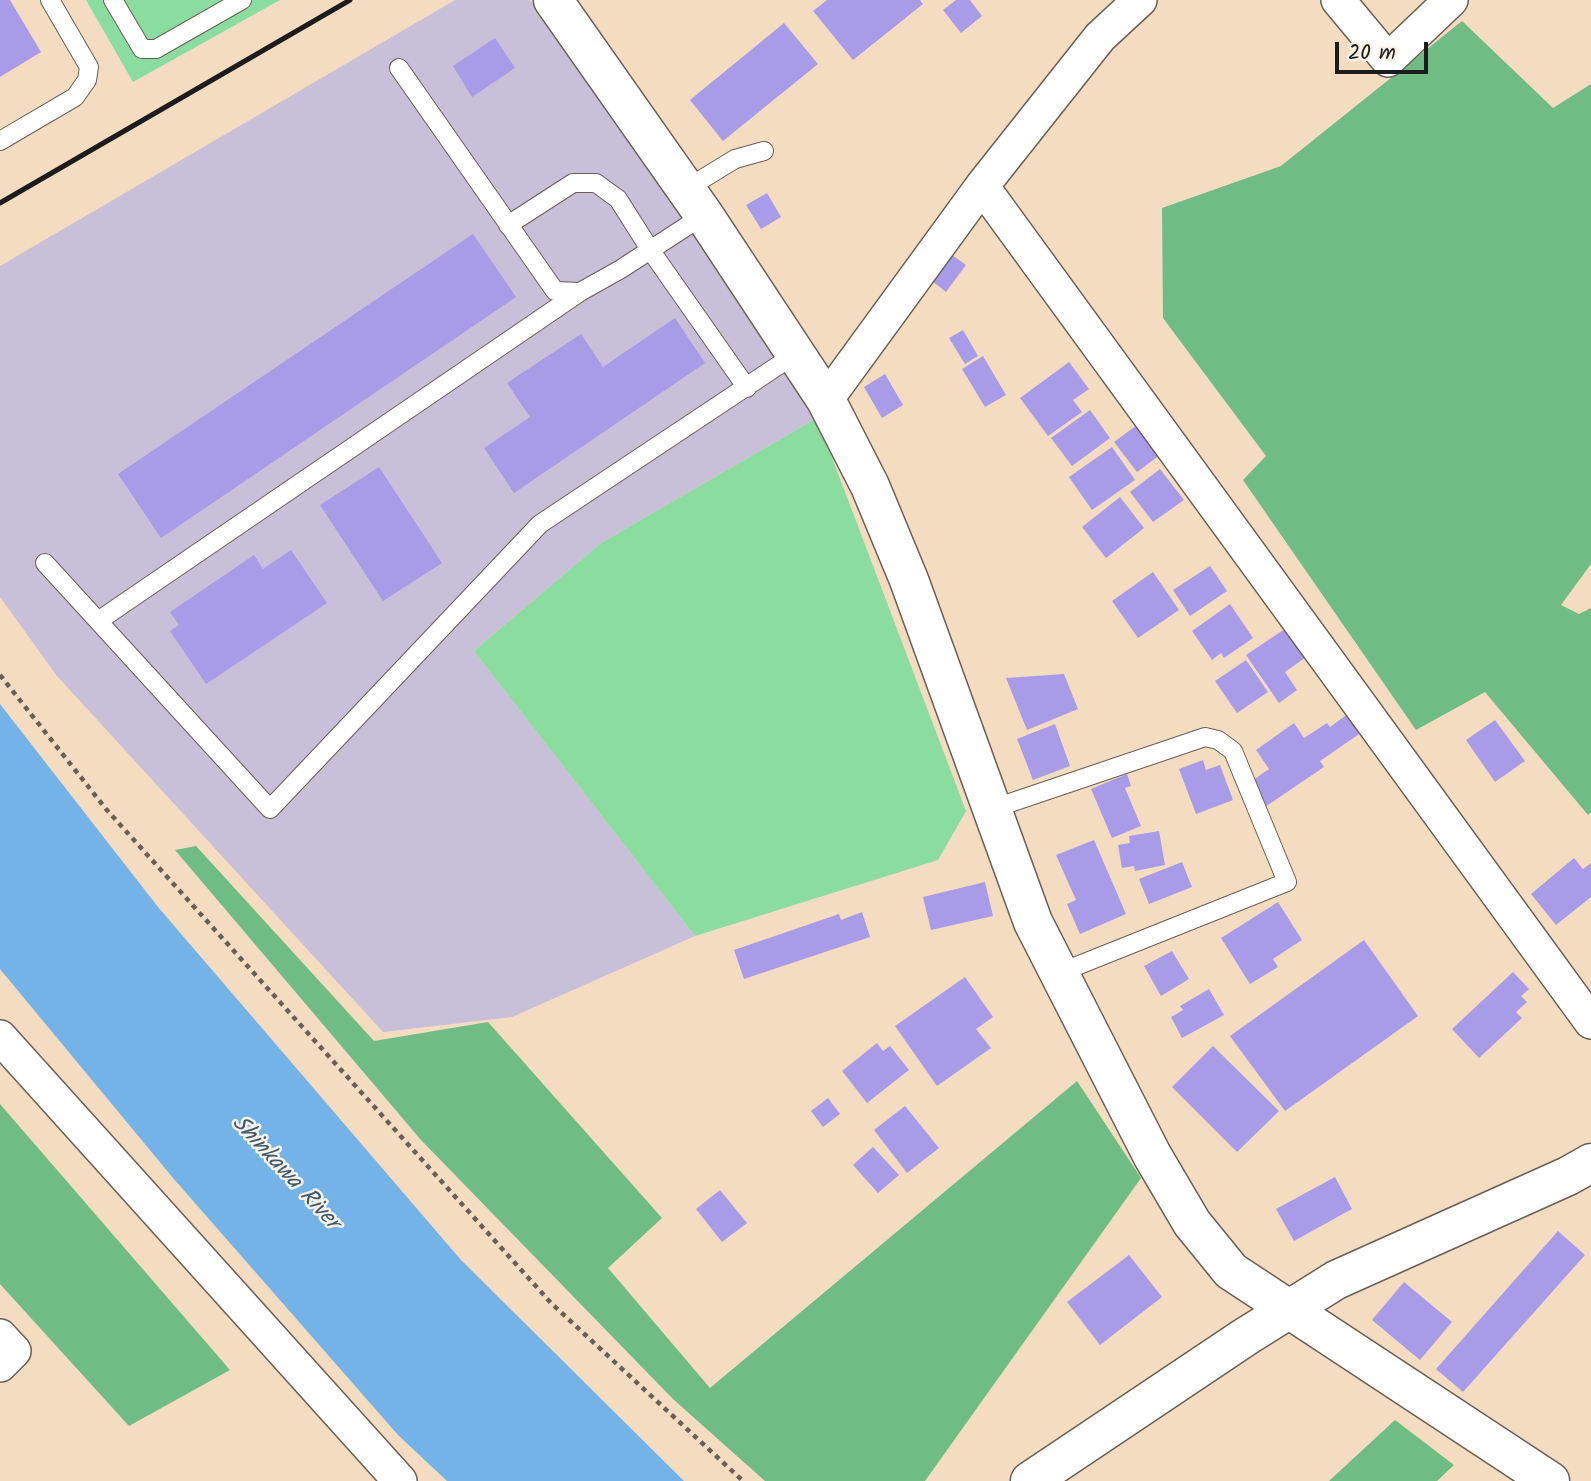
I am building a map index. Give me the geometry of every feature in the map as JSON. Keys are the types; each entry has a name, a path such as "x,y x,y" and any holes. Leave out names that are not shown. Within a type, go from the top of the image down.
{"street":[{"path":"553,0 797,353 870,486 909,580 1033,922 1152,1155 1192,1223 1231,1271 1550,1481"},
{"path":"825,400 982,186 1100,37 1140,0"},
{"path":"1338,0 1388,60 1451,0"},
{"path":"982,186 1591,1022"},
{"path":"0,1037 400,1481"},
{"path":"1030,1481 1336,1280 1567,1177 1591,1163"},
{"path":"0,1336 14,1351 0,1365"}],"lane":[{"path":"0,141 75,97 87,80 89,67 50,0"},
{"path":"113,0 142,49 156,49 242,0"},
{"path":"399,68 555,291 579,292"},
{"path":"98,621 579,292 651,251 735,159 764,151"},
{"path":"508,225 573,183 596,183 618,199 747,388"},
{"path":"45,563 270,809 540,524 797,353"},
{"path":"992,809 1205,737 1218,740 1233,751 1287,882 1059,973"}],"path":[{"path":"0,674 106,809 551,1303 743,1481"}],"shaded area":[{"path":"455,0 530,0 690,225 817,418 601,543 474,651 695,936 512,1017 383,1032 57,676 0,597 0,266"}],"green space":[{"path":"86,0 280,0 133,82"},
{"path":"1462,21 1553,108 1591,84 1591,564 1561,605 1579,614 1591,608 1591,812 1588,815 1485,692 1416,730 1243,480 1266,456 1163,318 1162,208 1281,166"},
{"path":"817,418 966,811 938,860 695,936 474,651 601,543"},
{"path":"196,846 374,1041 488,1022 662,1218 608,1268 710,1388 1077,1081 1141,1178 925,1481 765,1481 673,1399 421,1140 175,850"},
{"path":"0,1104 230,1370 129,1426 0,1284"},
{"path":"1395,1420 1454,1465 1437,1481 1329,1481"}],"water":[{"name":"Shinkawa River","path":"0,704 158,907 461,1260 684,1481 447,1481 398,1435 173,1178 0,969"}],"building":[{"path":"0,0 10,0 41,52 0,77"},
{"path":"827,0 920,0 923,4 853,60 813,11"},
{"path":"956,0 970,0 982,16 961,33 943,10"},
{"path":"784,23 818,64 723,141 690,100"},
{"path":"495,38 515,68 472,97 453,66"},
{"path":"767,193 781,217 761,229 746,205"},
{"path":"473,234 516,297 161,538 118,474"},
{"path":"952,255 966,265 946,292 932,281"},
{"path":"675,318 705,363 514,493 484,448 530,417 507,383 581,334 603,367"},
{"path":"963,330 978,356 965,364 949,338"},
{"path":"983,356 1006,395 985,407 962,369"},
{"path":"1069,362 1089,389 1073,400 1082,412 1048,436 1020,398"},
{"path":"885,374 903,405 882,418 864,387"},
{"path":"1090,410 1110,438 1072,466 1051,438"},
{"path":"1137,425 1160,455 1137,472 1114,442"},
{"path":"1112,447 1135,480 1092,510 1069,477"},
{"path":"379,467 442,563 383,601 320,505"},
{"path":"1160,469 1184,500 1153,522 1130,492"},
{"path":"1120,497 1144,528 1106,558 1082,527"},
{"path":"291,550 327,603 206,684 170,631 179,625 170,612 254,555 263,569"},
{"path":"1210,566 1227,591 1190,616 1173,590"},
{"path":"1153,572 1179,610 1138,638 1112,601"},
{"path":"1230,604 1253,638 1224,658 1221,653 1212,660 1192,631"},
{"path":"1286,628 1306,657 1285,672 1297,690 1279,703 1246,655"},
{"path":"1246,660 1268,692 1237,713 1215,681"},
{"path":"1064,674 1078,709 1027,730 1006,678"},
{"path":"1349,713 1362,732 1320,761 1324,767 1265,807 1249,783 1269,769 1256,750 1294,723 1304,738 1327,723 1330,727"},
{"path":"1495,720 1525,761 1495,782 1466,740"},
{"path":"1055,724 1070,766 1033,780 1017,739"},
{"path":"1203,760 1206,770 1220,765 1233,800 1196,814 1179,769"},
{"path":"1127,774 1131,786 1125,788 1141,826 1112,838 1091,789"},
{"path":"1159,831 1165,865 1135,871 1134,866 1122,868 1118,845 1130,843 1129,836"},
{"path":"1094,840 1126,914 1080,934 1067,904 1076,900 1056,855"},
{"path":"1574,858 1583,869 1591,863 1591,897 1556,925 1531,894"},
{"path":"1182,862 1192,887 1149,904 1139,879"},
{"path":"985,882 993,916 931,930 923,897"},
{"path":"1278,902 1302,940 1273,959 1278,967 1250,984 1221,938"},
{"path":"862,912 870,937 744,979 734,950 839,914 841,920"},
{"path":"1364,940 1418,1016 1285,1111 1230,1036"},
{"path":"1172,951 1189,979 1161,996 1144,966"},
{"path":"1513,972 1529,989 1521,996 1527,1002 1516,1012 1522,1018 1479,1058 1452,1029"},
{"path":"965,977 993,1017 976,1029 991,1048 937,1086 895,1026"},
{"path":"1209,989 1224,1015 1182,1038 1171,1017 1183,1010 1180,1006"},
{"path":"877,1043 883,1051 890,1046 909,1070 867,1103 842,1071"},
{"path":"1213,1046 1279,1111 1237,1152 1172,1087"},
{"path":"828,1098 840,1114 823,1127 811,1111"},
{"path":"905,1106 939,1148 907,1173 874,1130"},
{"path":"873,1147 899,1175 878,1193 853,1165"},
{"path":"1335,1177 1352,1209 1294,1241 1276,1209"},
{"path":"720,1190 747,1223 722,1242 696,1209"},
{"path":"1558,1231 1585,1255 1463,1392 1436,1369"},
{"path":"1129,1255 1162,1297 1100,1345 1067,1302"},
{"path":"1404,1282 1452,1322 1420,1360 1372,1320"}],"railway":[{"path":"0,203 350,0"}]}
